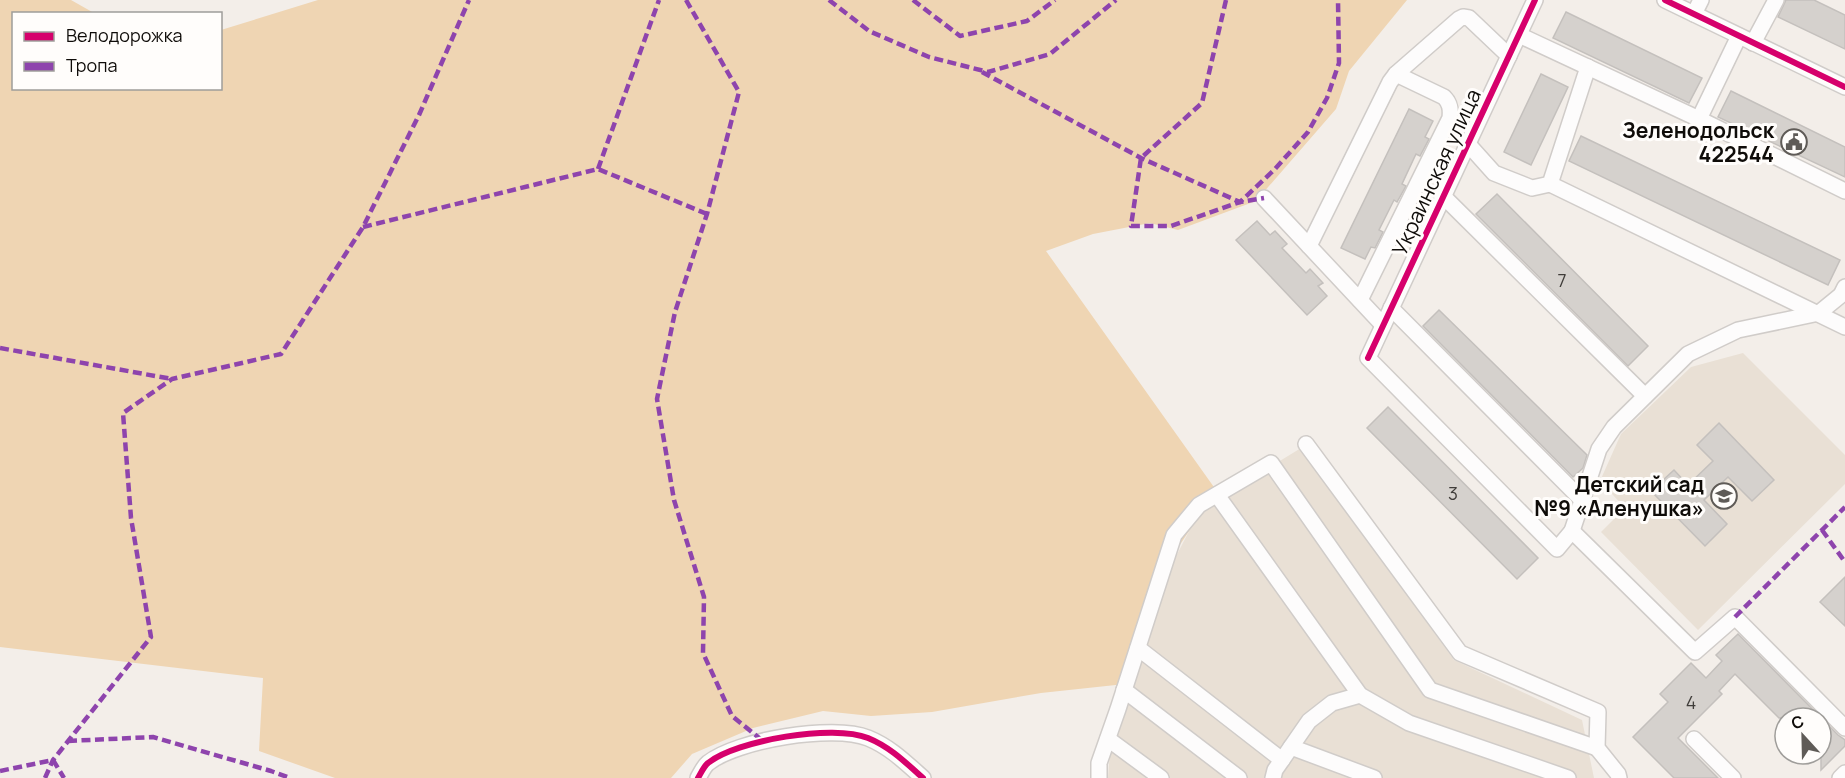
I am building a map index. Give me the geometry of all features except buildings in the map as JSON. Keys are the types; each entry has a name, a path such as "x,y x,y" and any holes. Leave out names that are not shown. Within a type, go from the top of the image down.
{"street":[{"name":"Украинская улица","path":"1535,0 1368,358 1557,549 1572,531"},
{"path":"1665,0 1697,7 1739,36 1845,87"},
{"path":"1753,43 1776,0"},
{"path":"1309,246 1396,74 1463,17 1469,18 1509,56"},
{"path":"1519,34 1845,191"},
{"path":"1699,119 1739,36"},
{"path":"1550,184 1588,67"},
{"path":"1360,300 1450,118 1449,104 1444,97 1396,74"},
{"path":"1468,144 1494,173 1532,188 1550,184 1845,327"},
{"path":"1443,196 1645,396"},
{"path":"1264,198 1383,325"},
{"path":"1845,287 1841,296 1819,313 1738,330 1688,354 1614,427 1599,449 1572,531 1695,652 1735,617 1845,728"},
{"path":"1391,308 1582,500"},
{"path":"1306,444 1460,653 1598,712 1597,748"},
{"path":"1099,778 1100,763 1174,535 1199,505 1271,463 1430,690 1597,748 1619,778"},
{"path":"1217,495 1360,695 1409,723 1568,778"},
{"path":"1138,648 1282,760"},
{"path":"1124,690 1239,778"},
{"path":"1273,778 1275,770 1309,721 1332,703 1360,695"},
{"path":"698,778 706,764 727,752 763,741 839,732 866,737 892,750 923,778"},
{"path":"1108,739 1161,778"},
{"path":"1694,739 1733,778"},
{"path":"1291,747 1374,778"},
{"path":"1840,778 1845,773"}],"shaded area":[{"path":"0,0 71,0 92,12 12,12 12,90 222,90 222,30 318,0 1407,0 1349,71 1336,109 1256,201 1178,230 1150,223 1093,234 1046,251 1216,490 1164,569 1125,684 1041,693 932,712 871,716 823,711 753,728 692,754 671,778 335,778 259,751 263,678 0,647"},
{"name":"Детский сад №9 «Аленушка»","path":"1743,353 1845,455 1845,484 1698,630 1601,532 1625,508 1600,481 1621,434 1691,367"},
{"path":"1301,448 1454,660 1582,720 1594,778 1108,778 1111,738 1170,568 1200,510"}],"marked path":[{"path":"45,778 53,760 151,637 131,518 123,413 172,379 281,354 363,227 419,115 469,0"},
{"path":"598,169 659,0"},
{"path":"686,0 739,92 707,214 675,312 657,399 674,500 704,597 703,653 732,716 763,741"},
{"path":"829,0 869,31 929,57 988,72 1050,54 1116,0"},
{"path":"913,0 960,36 1027,21 1055,0"},
{"path":"1226,0 1202,103 1141,158 1131,226 1171,226 1240,202 1274,170 1308,132 1327,98 1339,63 1338,0"},
{"path":"982,72 1141,158 1240,202 1264,198"},
{"path":"363,227 598,169 707,214"},
{"path":"0,348 172,379"},
{"path":"1735,617 1845,507"},
{"path":"1822,530 1845,562"},
{"path":"68,741 153,737 290,778"},
{"path":"53,760 64,778"},
{"path":"0,771 53,760"}],"cycle path":[{"path":"1368,358 1535,0"},
{"path":"1665,0 1845,87"},
{"path":"698,778 708,763 740,747 786,737 832,733 868,738 897,755 923,778"}],"place":[{"name":"Зеленодольск 422544","path":"1794,142"},
{"name":"Детский сад №9 «Аленушка»","path":"1724,496"}]}
